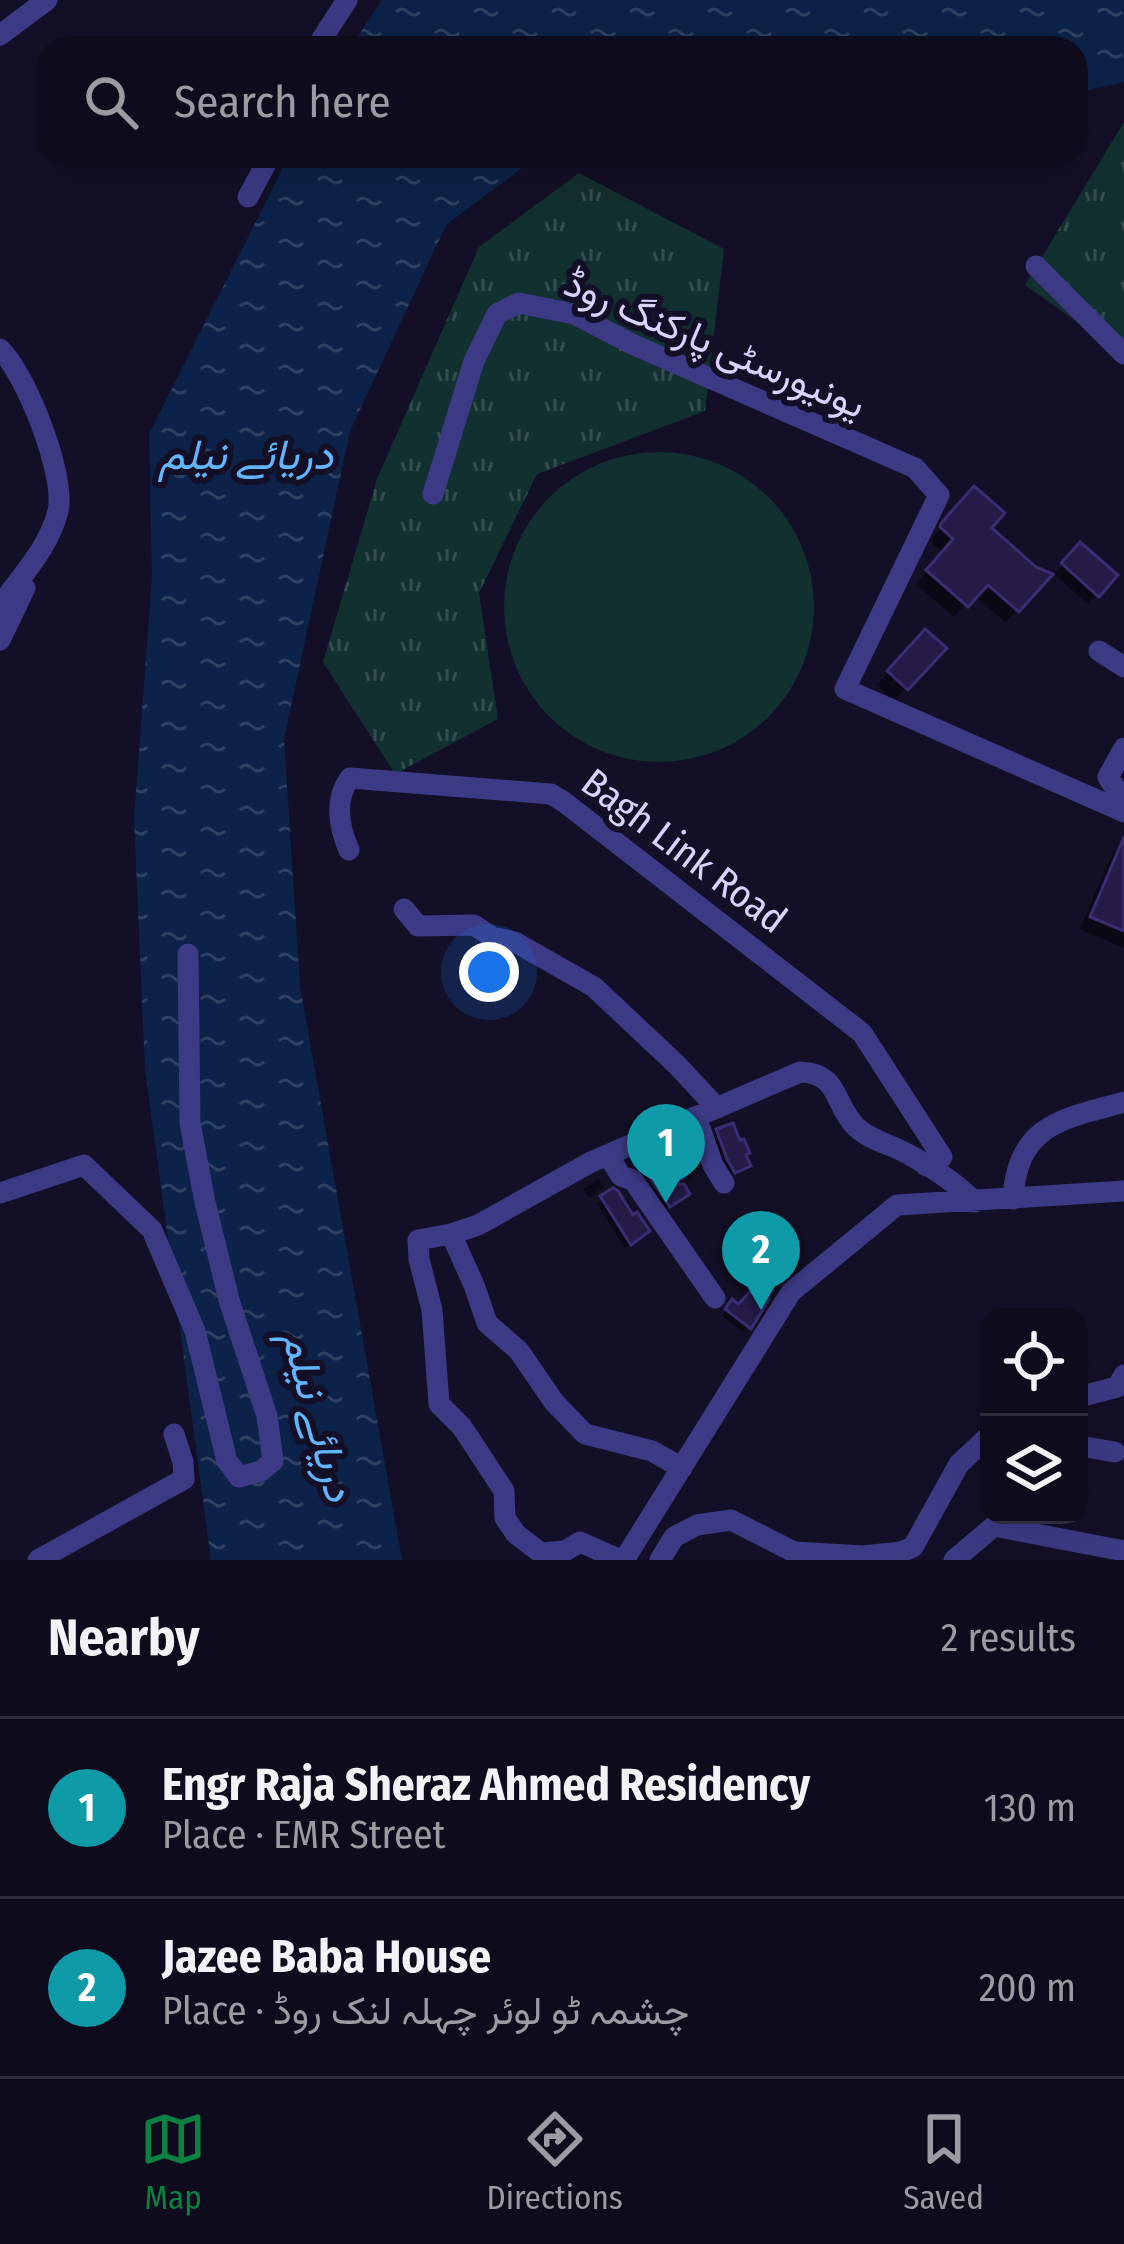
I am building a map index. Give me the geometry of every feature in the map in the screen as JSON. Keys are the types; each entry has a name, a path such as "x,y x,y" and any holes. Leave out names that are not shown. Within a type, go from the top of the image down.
{"street":[{"path":"0,34 47,0"},
{"path":"324,36 347,0"},
{"path":"248,197 264,168"},
{"path":"1036,266 1124,354"},
{"name":"یونیورسٹی پارکنگ روڈ","path":"433,494 474,361 497,314 519,304 574,314 914,468 939,495 845,688 1124,812"},
{"path":"0,349 11,359 48,441 59,507 0,640"},
{"path":"0,606 46,544"},
{"path":"1099,652 1124,667"},
{"path":"1124,748 1108,777 1124,802"},
{"name":"Bagh Link Road","path":"349,850 338,825 344,785 350,778 551,794 862,1033 942,1157 926,1166"},
{"path":"404,909 418,926 474,925 492,937 515,942 594,988 677,1065 707,1113 713,1165 724,1183"},
{"path":"0,1193 84,1165 152,1230 195,1331 227,1461 239,1478 261,1471 272,1461 267,1416 229,1300 190,1123 188,954"},
{"path":"975,1202 904,1152 857,1128 825,1077 800,1072 608,1155 478,1225 418,1240 432,1310 440,1404 486,1461 503,1491 505,1518 517,1534 541,1553 565,1551 580,1542 622,1560 791,1292 898,1205 975,1202 1124,1191"},
{"path":"1013,1199 1026,1147 1036,1135 1090,1109 1124,1102"},
{"path":"656,1134 679,1170"},
{"path":"608,1155 621,1176 633,1180 715,1298"},
{"path":"452,1234 487,1323 520,1351 554,1402 585,1435 652,1451 682,1468"},
{"path":"1088,1395 1117,1387 1124,1375"},
{"path":"38,1560 184,1479 174,1434"},
{"path":"660,1560 674,1537 697,1526 730,1520 794,1552 818,1556 863,1556 914,1547 958,1464 980,1444"},
{"path":"1088,1448 1115,1452"},
{"path":"954,1560 994,1526 1124,1551"}],"green space":[{"path":"1124,122 1124,355 1025,285"},
{"path":"579,173 724,249 705,411 537,474 479,593 498,719 395,774 323,662 377,479 479,247"},
{"path":"659,452 718,463 769,497 803,548 814,607 803,666 769,717 718,751 659,762 600,751 549,717 515,666 504,607 515,548 549,497 600,463"}],"water":[{"path":"382,0 1124,0 1124,82 1088,90 1088,36 358,36"},
{"name":"دریائے نیلم","path":"283,168 522,168 446,225 350,431 284,739 300,986 402,1560 211,1560 145,1069 134,819 152,577 149,434"}],"building":[{"path":"974,486 1005,513 992,528 1036,567 1053,574 1019,612 988,585 968,607 926,570 953,539 940,527 942,522"},
{"path":"1080,542 1118,575 1099,597 1061,563"},
{"path":"925,629 947,648 908,690 887,671"},
{"path":"1124,837 1124,931 1090,917"},
{"path":"733,1123 750,1153 746,1155 751,1166 735,1173 716,1129"},
{"path":"650,1157 667,1179 684,1184 690,1194 670,1207 637,1165"},
{"path":"613,1188 650,1231 631,1245 600,1196"},
{"path":"755,1287 769,1299 751,1329 725,1309 732,1299 738,1304"}],"place":[{"name":"Engr Raja Sheraz Ahmed Residency","path":"666,1203"},
{"name":"Jazee Baba House","path":"761,1310"}]}
